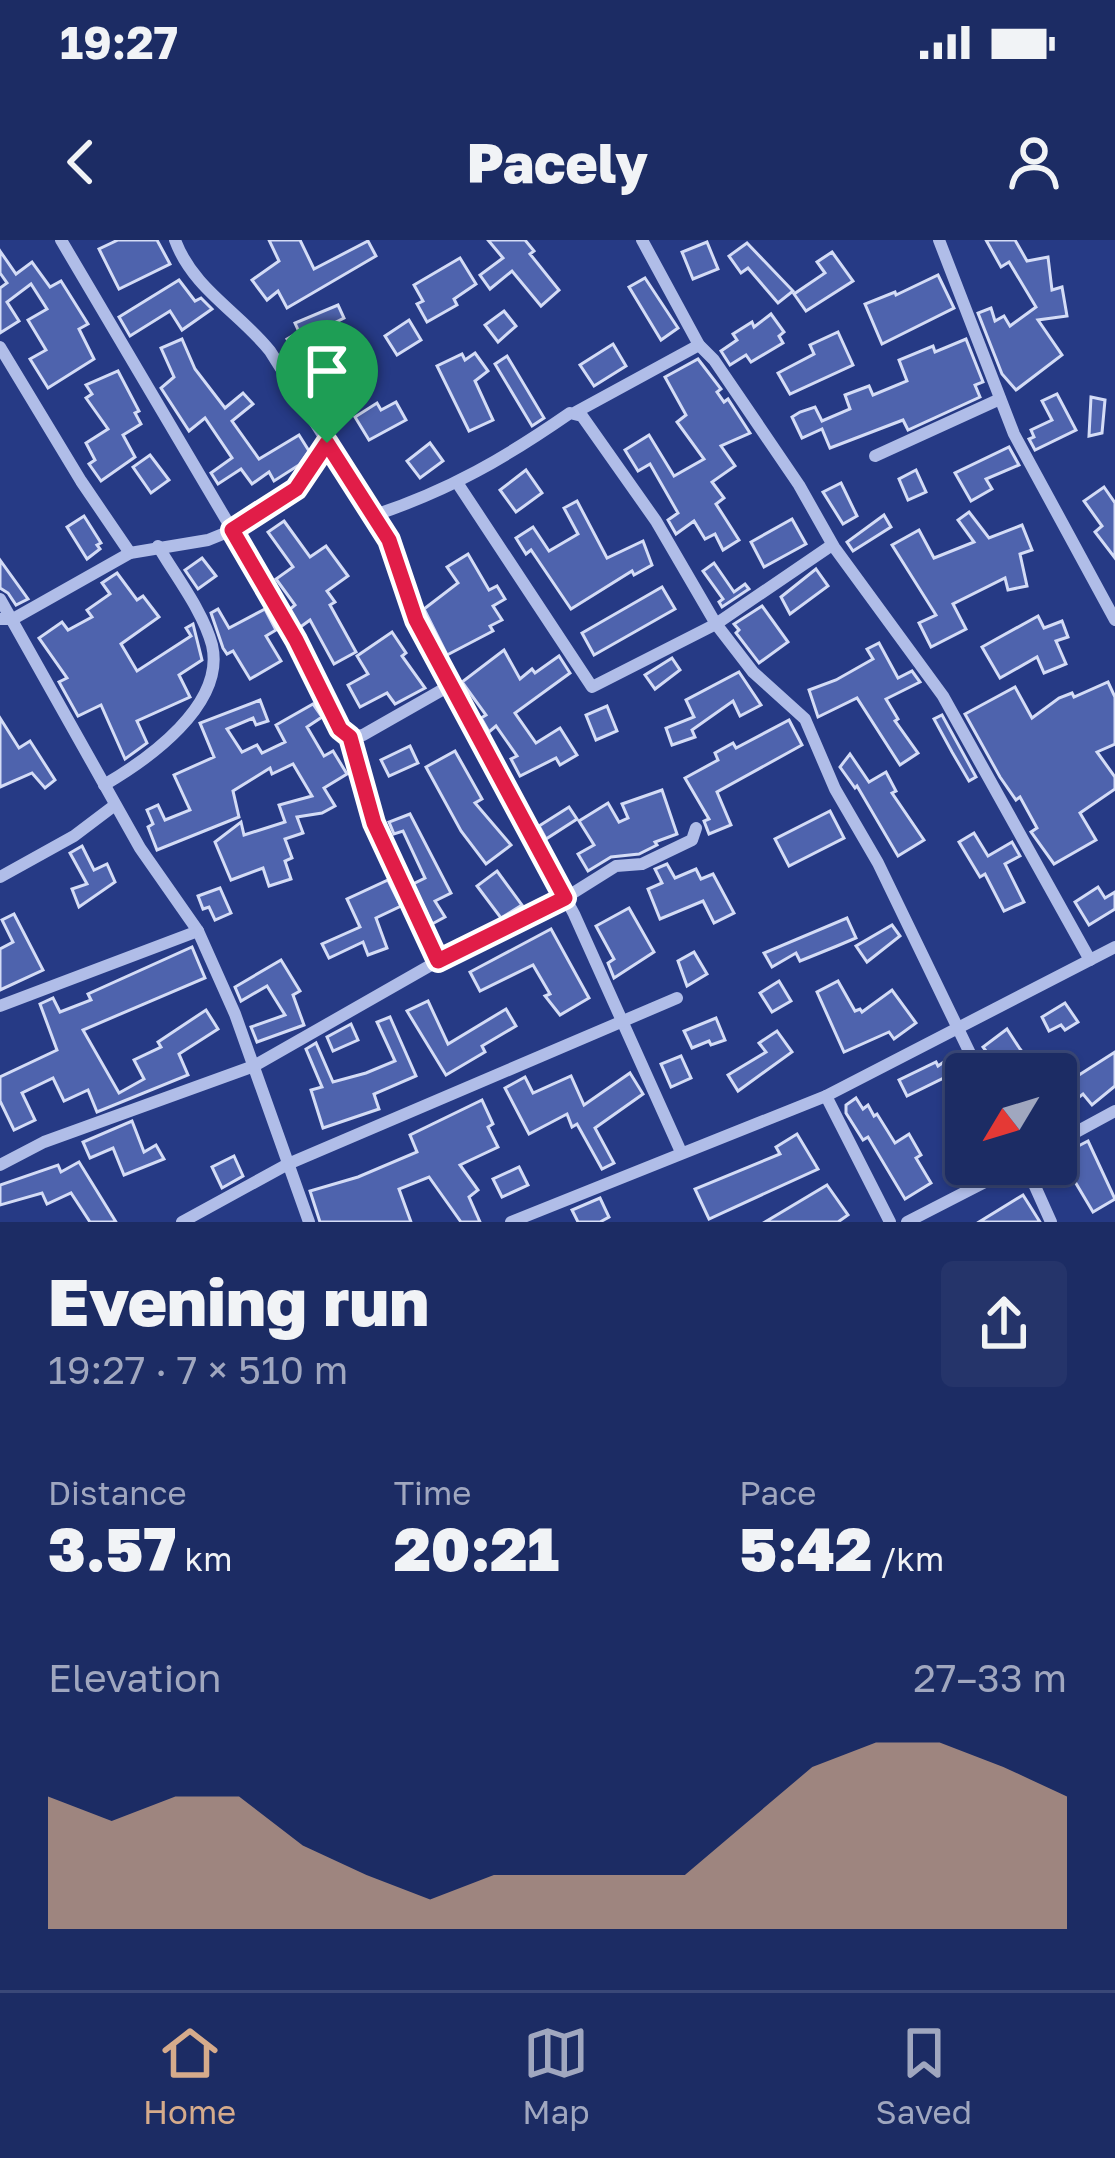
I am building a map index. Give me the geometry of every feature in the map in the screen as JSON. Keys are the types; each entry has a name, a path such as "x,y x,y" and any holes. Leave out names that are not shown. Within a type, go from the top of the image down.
{"street":[{"path":"61,240 296,640 340,729 350,737 374,823 438,961"},
{"path":"175,240 192,274 251,327 270,351 375,515 395,555 416,620 565,898 681,1151"},
{"path":"642,240 699,345 799,485 832,544 943,696 1090,960"},
{"path":"939,240 1014,434 1115,620"},
{"path":"375,515 458,484 699,345"},
{"path":"0,347 130,553"},
{"path":"875,456 1000,399"},
{"path":"576,412 656,521 716,624 753,672 806,719 835,789 878,863 969,1053"},
{"path":"7,619 130,553 208,541 232,530 296,489 327,443"},
{"path":"458,484 592,687 716,624 832,544"},
{"path":"104,785 164,747 207,687 213,668 206,629 158,546"},
{"path":"0,599 7,619 115,805 198,931 254,1066 310,1222"},
{"path":"350,737 377,728 449,686"},
{"path":"0,877 74,836 115,805"},
{"path":"0,1165 44,1142 254,1066 616,866 642,864 692,840 695,827"},
{"path":"0,1006 198,931"},
{"path":"512,1222 826,1096 1115,947"},
{"path":"182,1222 288,1164 677,998"},
{"path":"826,1096 890,1222"},
{"path":"1077,1132 1115,1111"},
{"path":"907,1222 980,1185"},
{"path":"1032,1185 1051,1222"}],"building":[{"path":"118,240 157,240 170,264 119,289 99,249"},
{"path":"269,240 300,240 314,269 368,241 376,256 287,308 278,291 267,300 252,280 279,261"},
{"path":"488,240 525,240 534,251 530,254 559,290 541,306 512,271 490,289 480,275 503,258"},
{"path":"986,240 1015,240 1027,261 1048,257 1052,290 1062,287 1067,316 1038,320 1062,355 1016,390 1002,374 978,313 991,308 995,321 1004,316 1010,326 1036,307 1009,262 1001,267"},
{"path":"707,242 718,269 693,279 682,252"},
{"path":"747,243 793,291 778,303 748,268 741,273 729,256"},
{"path":"0,251 16,274 32,262 50,287 61,281 88,324 79,329 94,359 48,388 30,359 46,350 28,320 47,309 31,284 7,302 19,321 0,333 0,288 7,283 0,273"},
{"path":"832,252 853,281 806,311 794,294 825,273 817,262"},
{"path":"460,258 476,284 454,299 457,305 427,322 414,285"},
{"path":"938,275 954,308 882,344 865,304"},
{"path":"645,278 678,328 661,340 629,287"},
{"path":"179,280 195,301 201,298 212,309 182,330 170,311 130,336 119,317"},
{"path":"338,305 344,318 308,336 322,357 304,368 287,339 299,332 295,323"},
{"path":"504,311 516,326 498,342 485,325"},
{"path":"771,314 784,332 779,336 783,343 751,362 746,355 730,365 721,351 737,340 733,334"},
{"path":"409,320 421,340 397,355 385,336"},
{"path":"838,332 853,365 790,394 778,373 814,354 810,345"},
{"path":"182,339 195,369 225,408 243,393 253,404 232,421 259,459 299,435 309,451 299,465 274,481 269,472 252,484 241,469 218,484 211,473 232,458 205,418 189,431 161,388 174,377 161,348"},
{"path":"966,339 983,382 975,385 980,397 908,430 903,420 830,448 822,429 802,438 792,417 800,412 815,407 822,421 850,409 845,395 869,386 873,395 907,381 899,360"},
{"path":"613,344 626,366 594,386 580,365"},
{"path":"475,353 488,371 475,381 493,420 469,431 437,366"},
{"path":"507,356 544,418 532,426 495,364"},
{"path":"698,359 750,433 721,446 735,466 712,482 724,498 716,504 739,540 723,550 715,534 705,539 694,521 676,534 668,520 678,513 650,464 638,471 625,450 649,435 674,476 704,459 677,422 686,415 665,377"},
{"path":"118,371 141,424 123,435 135,457 101,481 89,464 95,460 86,443 108,429 86,398 92,394 86,385"},
{"path":"1057,394 1076,430 1035,450 1029,439 1034,437 1031,430 1052,420 1042,401"},
{"path":"1091,397 1105,400 1102,433 1089,436"},
{"path":"396,402 406,420 369,440 355,417 377,403 381,410"},
{"path":"430,443 443,461 420,478 407,461"},
{"path":"1009,447 1019,465 986,479 992,489 971,501 955,473"},
{"path":"150,455 169,480 151,493 133,467"},
{"path":"526,470 542,493 516,512 500,490"},
{"path":"916,470 926,492 908,500 899,479"},
{"path":"841,483 857,516 843,524 823,492"},
{"path":"1104,487 1115,503 1115,558 1095,532 1102,526 1084,501"},
{"path":"577,501 607,558 643,541 652,565 634,575 632,571 571,609 531,550 526,554 516,538 533,527 549,551 578,534 564,508"},
{"path":"969,512 989,538 1022,525 1032,550 1020,554 1027,586 1008,590 1005,578 953,604 966,629 931,647 919,623 936,615 892,545 919,530 934,558 974,542 958,520"},
{"path":"884,515 891,527 853,551 847,542"},
{"path":"84,516 101,543 87,559 67,527"},
{"path":"792,519 806,544 764,567 751,542"},
{"path":"284,521 310,557 326,546 348,576 327,591 356,652 334,664 310,620 299,628 289,610 295,605 276,579 293,567 268,532"},
{"path":"468,554 489,590 497,586 505,599 493,606 502,620 490,626 493,631 447,655 424,609 458,583 447,567"},
{"path":"202,558 216,576 198,589 185,570"},
{"path":"0,560 28,599 16,605 0,588"},
{"path":"714,563 734,592 745,584 749,589 722,607 723,599 703,571"},
{"path":"816,569 828,586 790,614 781,597"},
{"path":"117,573 137,600 143,596 159,617 121,644 137,671 191,636 186,628 193,624 202,660 179,675 190,697 137,721 147,743 125,759 101,705 78,716 59,682 67,678 39,638 62,622 68,630 92,617 87,610 110,594 102,583"},
{"path":"662,587 675,609 594,655 582,633"},
{"path":"762,606 788,642 759,663 734,624"},
{"path":"218,609 229,628 265,609 276,630 266,636 281,661 250,679 233,651 227,654 223,648 211,613"},
{"path":"1038,616 1044,628 1062,621 1068,637 1056,641 1066,664 1044,673 1037,657 1000,678 982,647"},
{"path":"392,632 425,688 395,704 387,693 360,707 348,685 368,674 357,656"},
{"path":"879,643 898,678 912,671 920,682 886,699 918,753 900,765 857,698 818,717 809,690 873,659 867,649"},
{"path":"504,650 520,679 559,656 570,673 515,713 536,743 560,728 577,755 560,765 556,758 520,776 511,759 517,756 496,726 489,732 481,718 486,715 462,682"},
{"path":"672,658 680,670 655,689 645,675"},
{"path":"739,672 761,705 740,716 733,701 692,730 695,737 672,745 666,728 694,717 686,700"},
{"path":"1108,682 1115,697 1115,744 1097,752 1115,777 1115,789 1080,813 1096,840 1054,864 1031,832 1037,828 1020,797 1016,800 1000,777 965,714 1015,687 1032,718 1059,698 1072,693 1074,697"},
{"path":"260,700 268,721 256,725 253,718 227,729 242,752 257,745 262,753 285,742 276,725 313,704 322,717 307,727 324,756 333,751 347,774 324,788 335,806 297,817 303,833 285,839 292,858 285,861 291,879 269,886 263,868 231,880 215,842 241,822 244,835 285,822 279,805 312,796 293,764 272,774 270,768 233,791 239,817 157,850 147,810 158,805 165,820 190,810 174,775 214,757 200,723"},
{"path":"607,706 617,731 596,740 586,715"},
{"path":"942,715 976,777 969,781 934,719"},
{"path":"0,718 19,748 30,741 55,780 45,788 32,773 0,787"},
{"path":"789,720 802,745 717,792 731,825 709,834 704,821 709,819 685,778 718,760 715,753 733,743 736,748"},
{"path":"410,746 418,763 389,776 381,760"},
{"path":"455,751 482,799 475,803 511,845 486,864 461,831 426,767"},
{"path":"850,754 869,782 886,772 896,791 892,793 924,840 898,856 857,786 840,767"},
{"path":"662,790 677,834 639,854 611,857 588,871 578,854 594,845 579,821 608,803 619,822 628,818 622,804"},
{"path":"569,807 577,819 546,839 539,826"},
{"path":"830,811 844,838 789,866 775,839"},
{"path":"410,814 451,893 435,901 445,917 432,924 413,884 425,878 403,831 394,834 389,822"},
{"path":"974,833 988,856 1012,842 1020,856 1005,864 1024,902 1004,911 985,874 980,877 959,842"},
{"path":"82,846 94,870 107,864 115,882 79,907 72,889 87,884 70,853"},
{"path":"667,864 675,878 696,869 701,879 713,874 734,913 714,923 703,901 660,919 648,889 662,883 655,869"},
{"path":"497,871 522,905 501,918 477,886"},
{"path":"388,880 401,906 376,918 387,948 368,955 363,942 329,958 322,944 360,927 347,899"},
{"path":"1098,887 1105,898 1115,892 1115,909 1089,925 1075,902"},
{"path":"220,888 231,913 215,920 198,896"},
{"path":"629,908 654,952 614,978 608,963 614,959 596,926"},
{"path":"14,914 43,970 0,990 0,949 13,942 2,920"},
{"path":"847,918 856,938 800,961 796,953 772,967 764,953"},
{"path":"892,925 900,936 867,962 856,946"},
{"path":"551,929 589,998 560,1015 545,996 550,994 533,965 480,991 470,972"},
{"path":"192,947 205,978 83,1030 119,1093 144,1079 134,1060 161,1047 158,1042 206,1010 218,1029 179,1054 188,1075 97,1112 88,1090 64,1101 53,1078 22,1093 35,1120 14,1130 0,1101 0,1077 57,1050 40,1004 53,998 60,1012 91,1000 88,994"},
{"path":"694,952 707,974 687,986 678,961"},
{"path":"281,960 300,991 293,995 304,1025 257,1042 251,1027 285,1015 267,986 241,1001 235,987"},
{"path":"779,981 791,1001 772,1012 760,993"},
{"path":"838,981 855,1011 862,1012 892,990 916,1023 894,1039 889,1032 844,1052 817,992"},
{"path":"428,1001 448,1044 506,1009 516,1026 446,1075 407,1011"},
{"path":"1065,1003 1078,1022 1065,1030 1061,1025 1049,1031 1042,1017"},
{"path":"390,1017 416,1076 374,1094 379,1109 323,1128 311,1090 322,1087 306,1049 316,1043 333,1082 366,1073 395,1061 377,1022"},
{"path":"716,1018 725,1040 692,1048 684,1031"},
{"path":"351,1024 358,1040 333,1051 327,1037"},
{"path":"1007,1029 1023,1053 987,1053 983,1047"},
{"path":"777,1031 792,1052 738,1091 728,1075 766,1052 759,1043"},
{"path":"1115,1052 1115,1086 1092,1105 1083,1094 1077,1099 1077,1076"},
{"path":"681,1056 691,1078 671,1087 661,1064"},
{"path":"945,1061 945,1077 907,1096 899,1080 936,1062 938,1066"},
{"path":"630,1073 643,1094 595,1128 614,1163 602,1169 567,1114 529,1134 505,1088 525,1077 533,1093 571,1076 584,1105"},
{"path":"856,1098 863,1109 868,1105 877,1114 895,1143 909,1134 931,1183 905,1199 868,1137 863,1140 846,1113 846,1105"},
{"path":"482,1100 498,1147 460,1165 478,1190 469,1197 480,1222 461,1222 429,1177 399,1189 411,1222 320,1222 310,1191 417,1152 410,1135"},
{"path":"132,1121 144,1152 156,1145 164,1159 124,1175 113,1148 90,1158 83,1142"},
{"path":"797,1134 818,1169 709,1219 695,1189 780,1154 776,1147"},
{"path":"1088,1141 1115,1199 1093,1212 1077,1185 1077,1147"},
{"path":"234,1156 243,1176 222,1188 212,1167"},
{"path":"79,1162 116,1222 90,1222 71,1193 47,1204 42,1193 0,1205 0,1185 58,1165 61,1172"},
{"path":"519,1167 528,1185 502,1197 493,1179"},
{"path":"827,1185 848,1215 838,1222 765,1222"},
{"path":"1023,1195 1040,1222 979,1222"},
{"path":"600,1198 609,1217 578,1222 572,1210"}],"route":[{"path":"327,443 389,540 416,620 565,898 438,961 374,823 350,737 340,729 296,640 232,530 296,489 327,443"}]}
